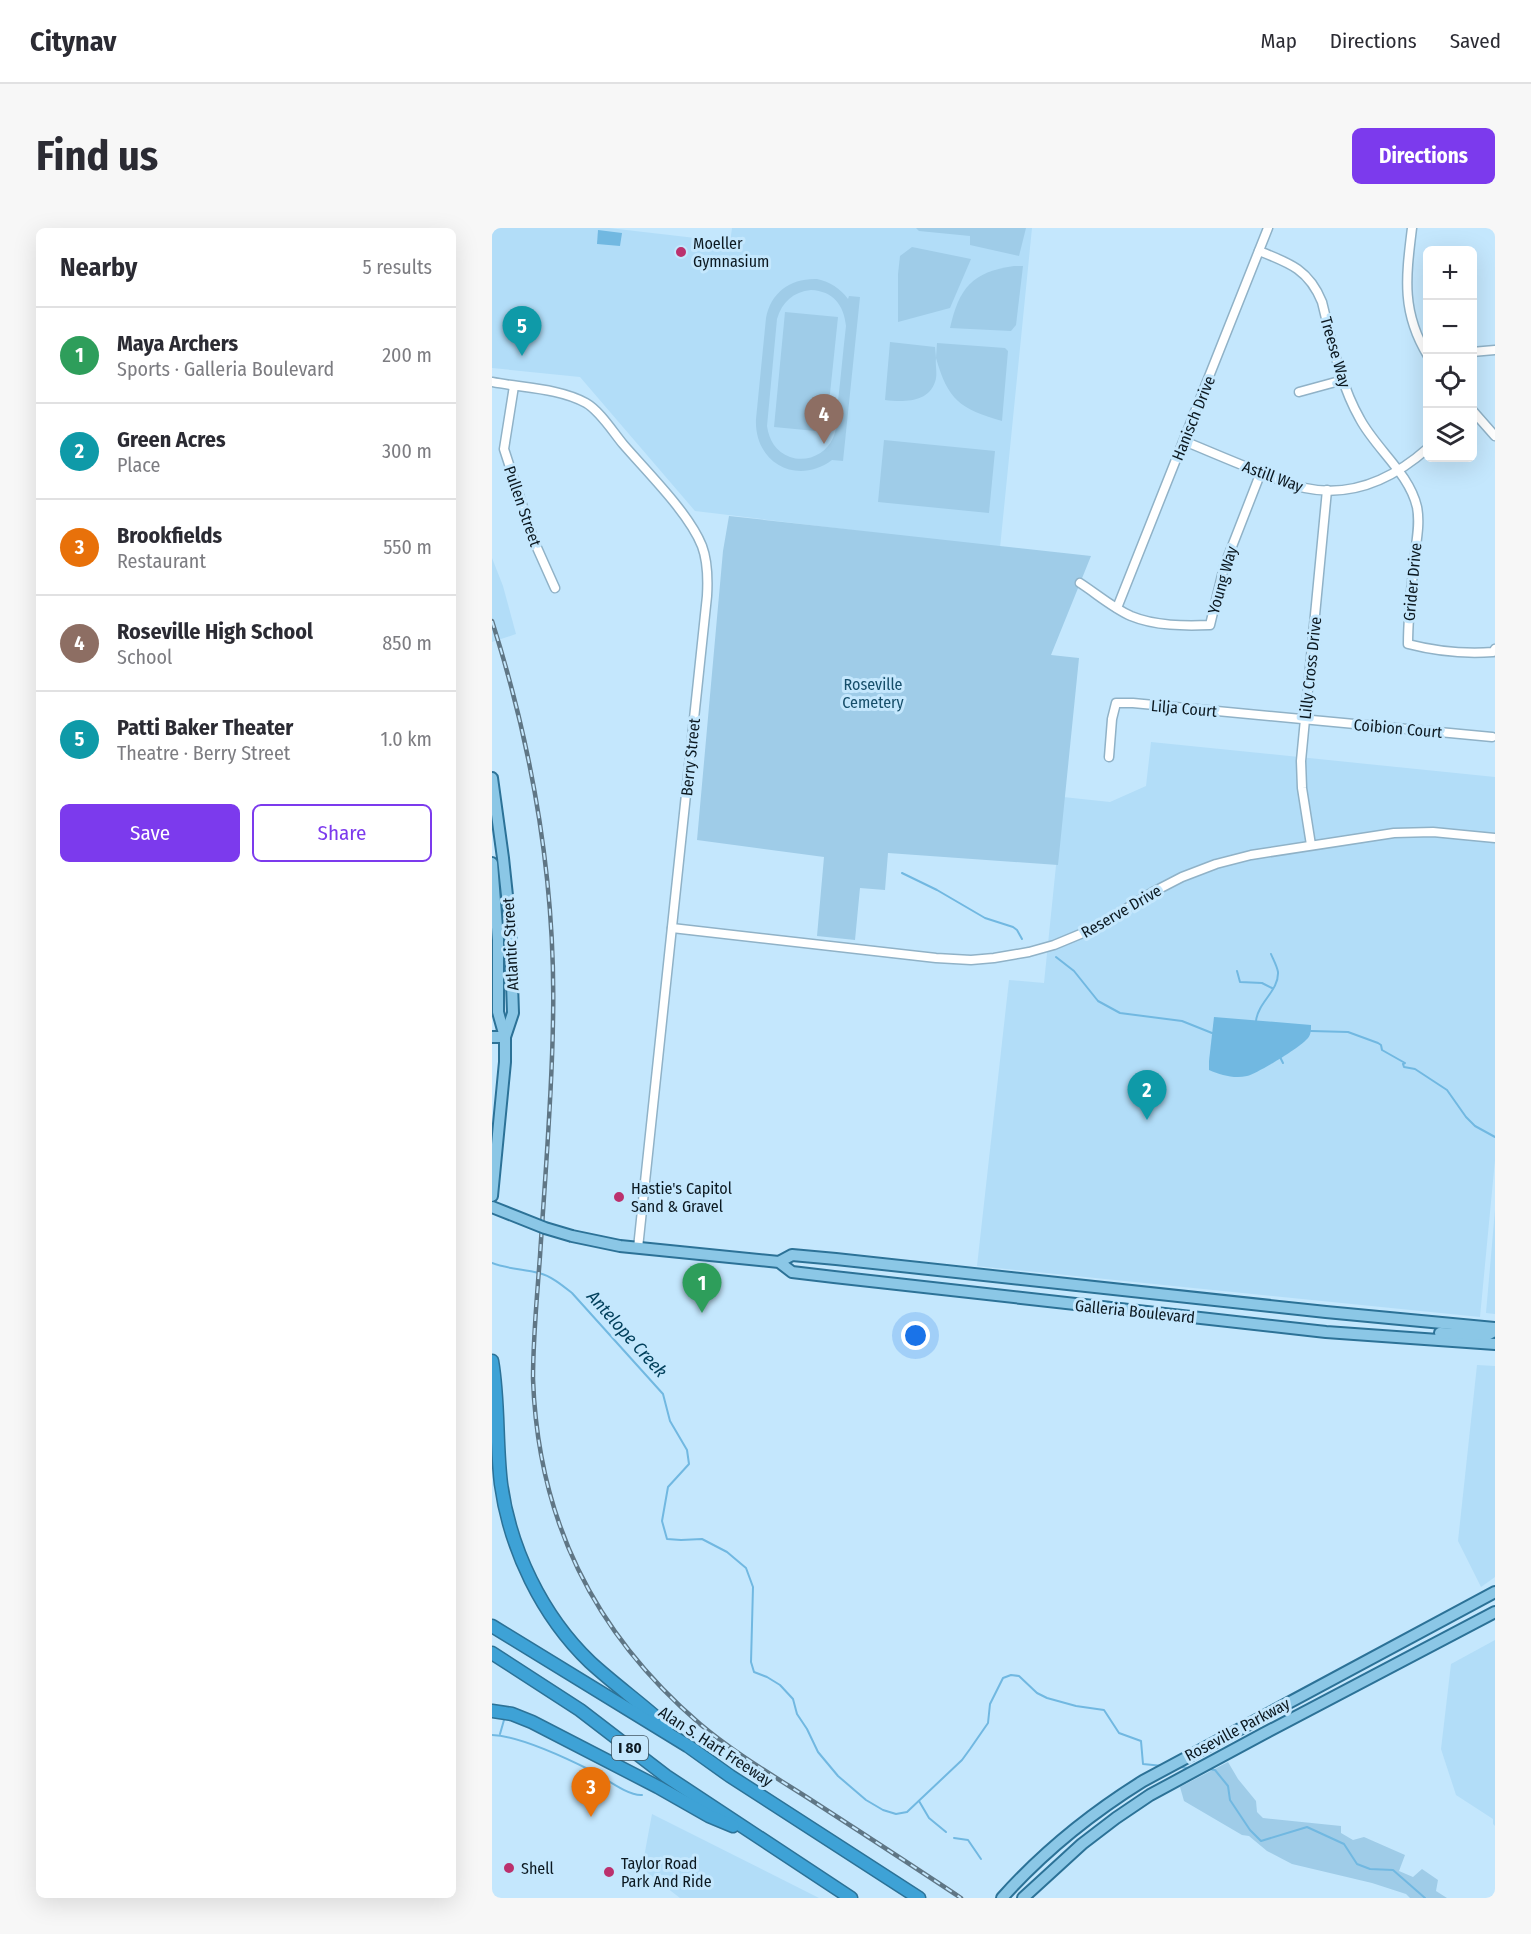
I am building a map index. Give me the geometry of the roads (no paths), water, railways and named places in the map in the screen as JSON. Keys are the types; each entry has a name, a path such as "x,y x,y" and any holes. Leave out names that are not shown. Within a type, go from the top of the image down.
{"highway":[{"path":"492,1361 501,1487 511,1528 529,1576 555,1620 576,1647 688,1746"},
{"name":"Alan S. Hart Freeway","path":"493,1625 688,1746 919,1898"},
{"name":"I 80","path":"495,1655 580,1710 666,1776 851,1898"},
{"path":"492,1711 512,1714 532,1722 709,1816 759,1837"}],"main road":[{"name":"Atlantic Street","path":"492,778 510,924 513,1013 505,1037"},
{"path":"492,817 498,858 504,868"},
{"name":"Atlantic Street","path":"492,863 498,940 498,1012 505,1037 505,1062 492,1196"},
{"path":"492,1037 505,1037"},
{"name":"Galleria Boulevard","path":"492,1207 594,1242 779,1262 792,1272 1314,1331 1495,1344"},
{"name":"Galleria Boulevard","path":"779,1262 792,1255 836,1259 1495,1329"},
{"path":"1398,1337 1414,1332 1487,1335 1495,1329"},
{"name":"Roseville Parkway","path":"1002,1898 1034,1864 1069,1833 1109,1802 1157,1772 1495,1592"},
{"name":"Roseville Parkway","path":"1024,1897 1069,1855 1125,1812 1166,1785 1495,1612"}],"street":[{"name":"Hanisch Drive","path":"1117,608 1268,228"},
{"path":"1412,228 1406,282 1407,296 1411,323 1427,354"},
{"name":"Treese Way","path":"1259,251 1295,267 1303,273 1317,291 1343,380 1354,409 1398,472"},
{"path":"1477,352 1495,350"},
{"path":"1299,392 1343,380"},
{"name":"Berry Street","path":"492,382 568,396 590,406 690,523 705,556 708,579 707,596 638,1248"},
{"name":"Pullen Street","path":"514,386 504,449 534,541 555,588"},
{"path":"1477,415 1495,436"},
{"name":"Astill Way","path":"1184,441 1296,486 1328,490 1365,486 1398,472 1423,452"},
{"name":"Young Way","path":"1080,583 1117,608 1144,620 1193,626 1210,625 1224,567 1261,472"},
{"name":"Grider Drive","path":"1398,472 1414,497 1418,516 1408,644 1424,648 1478,653 1493,652 1495,649"},
{"name":"Lilly Cross Drive","path":"1311,845 1300,773 1328,490"},
{"name":"Lilja Court","path":"1110,757 1112,718 1116,703 1305,719"},
{"name":"Coibion Court","path":"1305,719 1492,737"},
{"name":"Reserve Drive","path":"672,928 971,960 1042,949 1074,938 1095,928 1153,892 1210,866 1251,855 1371,835 1404,832 1433,832 1495,838"}],"waterway":[{"path":"902,873 985,918 1013,927 1022,939"},
{"path":"1256,1021 1260,1008 1277,979 1278,972 1271,954"},
{"path":"1056,957 1074,971 1098,1001 1120,1013 1182,1021 1212,1033"},
{"path":"1237,971 1240,982 1262,983 1272,988"},
{"path":"1311,1031 1348,1032 1378,1043 1382,1050 1405,1063 1404,1067 1415,1069 1447,1090 1475,1126 1495,1137"},
{"path":"1280,1057 1283,1063"},
{"name":"Antelope Creek","path":"492,1263 543,1274 572,1293 663,1394 670,1421 687,1450 689,1464 668,1487 662,1521 667,1539 702,1539 727,1552 746,1568 753,1587 751,1662 754,1672 780,1685 793,1699 797,1714 818,1752 838,1776 866,1800 883,1810 896,1814 907,1812 962,1760 988,1723 990,1704 1003,1678 1011,1675 1019,1676 1037,1693 1047,1698 1076,1706 1104,1710 1119,1733 1141,1741 1143,1764 1163,1766"},
{"path":"500,1734 504,1720"},
{"path":"492,1735 516,1739 543,1749 592,1771 623,1790 642,1795"},
{"name":"Antelope Creek","path":"1178,1767 1190,1768"},
{"name":"Antelope Creek","path":"1208,1769 1215,1770 1228,1786 1230,1800 1250,1830 1261,1841 1307,1827 1344,1844 1357,1864 1370,1869 1393,1870 1425,1898"},
{"path":"919,1801 929,1818 946,1832"},
{"path":"954,1838 968,1840 981,1859"}],"railway":[{"path":"492,621 507,670 530,768 546,868 550,918 553,969 551,1079 533,1379 537,1430 546,1479 560,1525 578,1570 601,1611 629,1651 662,1689 700,1724 753,1763 961,1898"}],"place":[{"name":"Moeller Gymnasium","path":"681,252"},
{"name":"Patti Baker Theater","path":"522,356"},
{"name":"Roseville High School","path":"824,444"},
{"name":"Green Acres","path":"1147,1120"},
{"name":"Hastie's Capitol Sand & Gravel","path":"619,1197"},
{"name":"Maya Archers","path":"702,1313"},
{"name":"Brookfields","path":"591,1817"},
{"name":"Shell","path":"509,1868"},
{"name":"Taylor Road Park And Ride","path":"609,1872"}],"park label":[{"name":"Roseville Cemetery","path":"873,693"}]}
